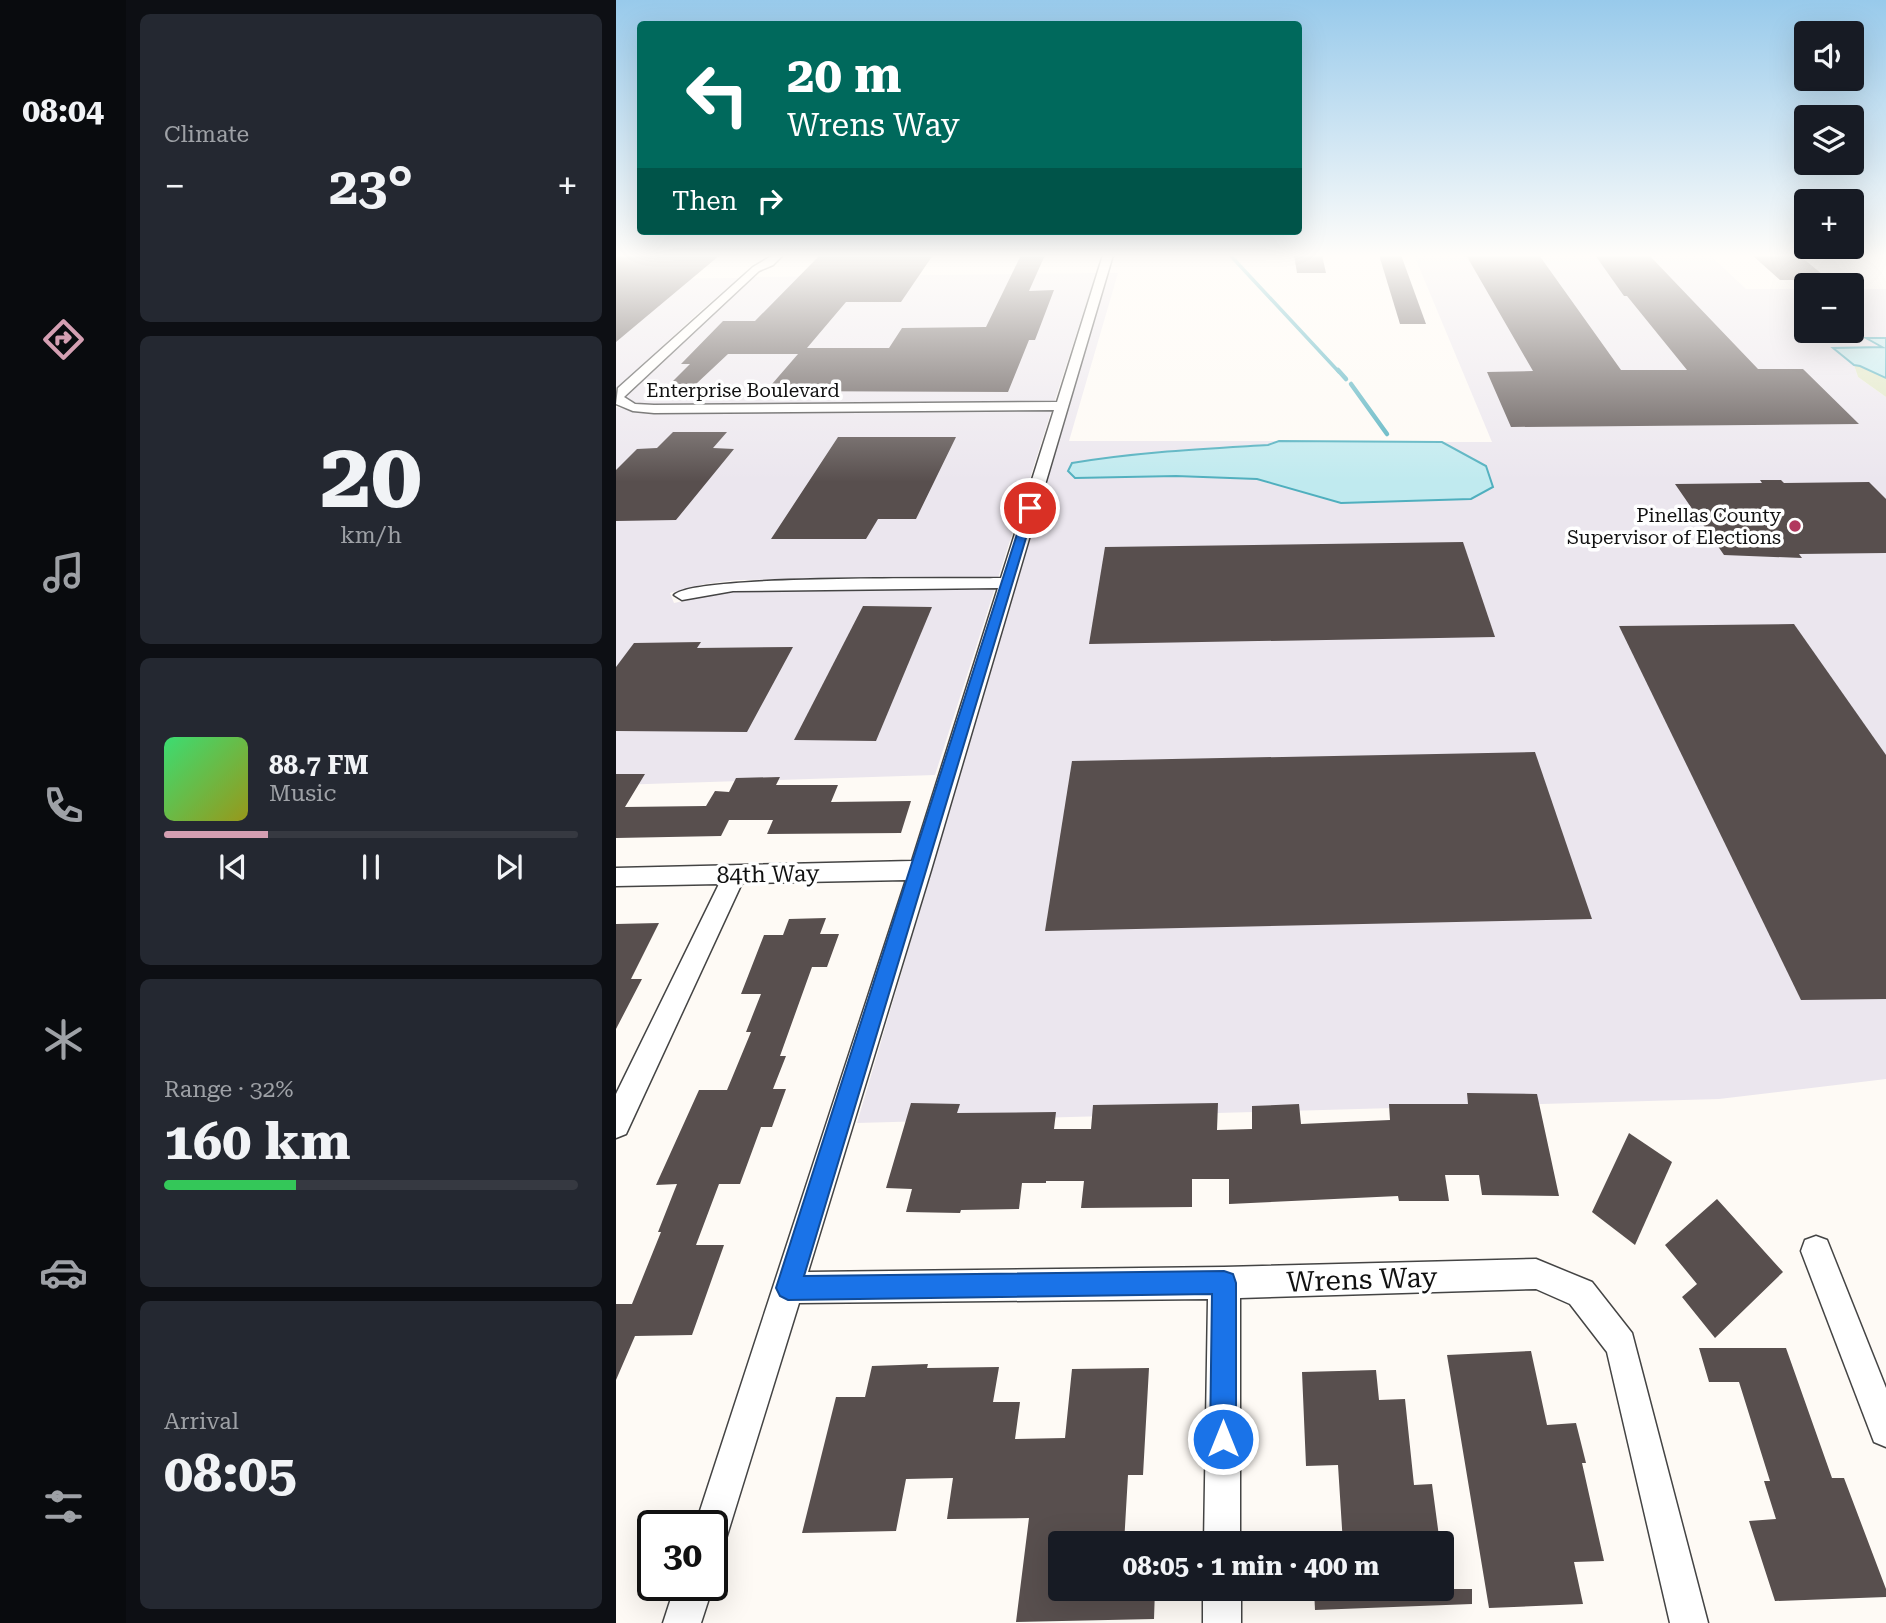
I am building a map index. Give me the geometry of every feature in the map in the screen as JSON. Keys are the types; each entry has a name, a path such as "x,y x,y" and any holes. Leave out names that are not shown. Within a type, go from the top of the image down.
{"street":[{"name":"Enterprise Boulevard","path":"688,331 622,391 617,398 622,404 638,408 667,409 1061,406"},
{"path":"718,1510 920,870 1084,331"},
{"path":"682,595 733,586 1007,583"},
{"name":"84th Way","path":"616,877 920,870"},
{"path":"616,1124 736,875"},
{"path":"1816,1251 1886,1430"},
{"name":"Wrens Way","path":"788,1288 1224,1283 1536,1274 1581,1293 1621,1344 1689,1623"},
{"path":"1223,1531 1224,1283"},
{"path":"682,1623 689,1601"},
{"path":"1222,1601 1222,1623"}],"shaded area":[{"path":"616,331 679,331 616,389"},
{"path":"694,331 1077,331 1054,403 671,406 643,405 629,401 626,397 630,390"},
{"path":"1091,331 1101,331 1069,441 1279,441 1268,445 1164,451 1106,458 1072,463 1068,471 1257,479 1341,503 1471,499 1493,487 1486,466 1442,442 1492,442 1446,331 1794,331 1794,343 1864,343 1864,331 1886,331 1886,338 1868,339 1884,348 1834,349 1854,365 1858,377 1886,397 1886,1079 1719,1099 857,1123"},
{"path":"616,407 634,411 664,412 1052,409 998,578 737,580 705,584 670,593 674,603 731,591 995,588 935,775 616,785"}],"green space":[{"path":"1854,365 1886,378 1886,397 1858,377"}],"water":[{"path":"1866,338 1886,338 1886,378 1854,365 1833,348 1882,347"},
{"path":"1279,441 1442,442 1486,466 1493,487 1471,499 1341,503 1257,479 1176,476 1075,478 1068,471 1072,463 1096,459 1268,445"}],"building":[{"path":"616,331 629,331 616,342"},
{"path":"713,331 822,331 807,348 889,348 900,331 1039,331 1035,340 1029,340 1008,392 766,391 798,354 728,354 696,384 670,384 690,364 681,364"},
{"path":"1510,331 1593,331 1621,370 1687,370 1655,331 1721,331 1758,369 1803,369 1859,424 1511,427 1487,372 1533,371"},
{"path":"673,432 727,432 713,448 734,449 676,520 616,521 616,470 637,449 657,448"},
{"path":"838,437 956,437 916,519 878,519 866,539 771,539"},
{"name":"Pinellas County Supervisor of Elections","path":"1760,480 1781,480 1784,483 1869,482 1886,499 1886,553 1799,554 1802,558 1724,555 1675,484 1762,483"},
{"path":"1463,542 1495,637 1089,644 1105,547"},
{"path":"863,606 932,607 876,741 794,740"},
{"path":"1794,624 1886,755 1886,999 1801,1000 1619,626"},
{"path":"701,642 697,648 793,647 747,732 616,731 616,667 634,643"},
{"path":"1535,752 1592,919 1045,931 1072,761"},
{"path":"616,774 645,774 625,807 706,806 715,791 729,792 736,778 780,777 776,785 838,785 831,802 911,801 901,833 767,834 773,820 729,820 721,836 616,838"},
{"path":"826,918 820,934 839,934 827,967 812,967 780,1056 786,1056 773,1089 786,1089 772,1127 761,1127 740,1184 719,1184 696,1245 724,1245 692,1335 635,1336 616,1380 616,1304 632,1304 661,1232 658,1232 677,1184 656,1185 699,1090 727,1090 751,1032 746,1032 761,994 741,994 764,935 783,935 789,919"},
{"path":"659,923 631,979 642,979 616,1029 616,924"},
{"path":"1467,1093 1537,1094 1559,1196 1482,1195 1479,1175 1445,1175 1449,1201 1399,1201 1398,1196 1229,1204 1229,1179 1192,1179 1192,1207 1081,1208 1084,1181 1046,1181 1022,1183 1019,1209 961,1210 960,1213 906,1212 912,1189 886,1188 911,1103 960,1104 957,1113 1056,1112 1054,1129 1091,1129 1093,1105 1218,1103 1217,1130 1252,1129 1252,1106 1299,1104 1301,1124 1390,1120 1389,1104 1468,1104"},
{"path":"1629,1133 1672,1162 1635,1245 1592,1212"},
{"path":"1717,1199 1783,1272 1715,1338 1682,1297 1697,1284 1665,1245"},
{"path":"1699,1348 1786,1348 1832,1478 1844,1478 1886,1589 1886,1597 1775,1601 1749,1521 1776,1519 1764,1481 1770,1481 1739,1382 1709,1382"},
{"path":"1531,1351 1547,1425 1576,1423 1604,1561 1574,1562 1583,1604 1489,1608 1447,1355"},
{"path":"928,1364 927,1368 999,1367 993,1402 1020,1402 1015,1439 1065,1438 1072,1369 1149,1368 1143,1475 1128,1475 1125,1531 1048,1531 1048,1601 1155,1601 1154,1619 1016,1622 1029,1518 947,1519 953,1478 906,1479 896,1531 802,1533 836,1397 865,1397 872,1366"},
{"path":"1376,1370 1379,1400 1405,1399 1414,1485 1432,1484 1438,1531 1342,1531 1338,1465 1306,1466 1302,1372"},
{"path":"1454,1589 1472,1589 1472,1604 1315,1610 1315,1601 1454,1601"}],"waterway":[{"path":"1301,331 1339,372"},
{"path":"1338,370 1346,379"},
{"path":"1351,384 1387,434"}],"place":[{"name":"Pinellas County Supervisor of Elections","path":"1795,526"}],"route":[{"path":"1030,508 920,870 788,1288 1224,1283 1223,1439"}]}
